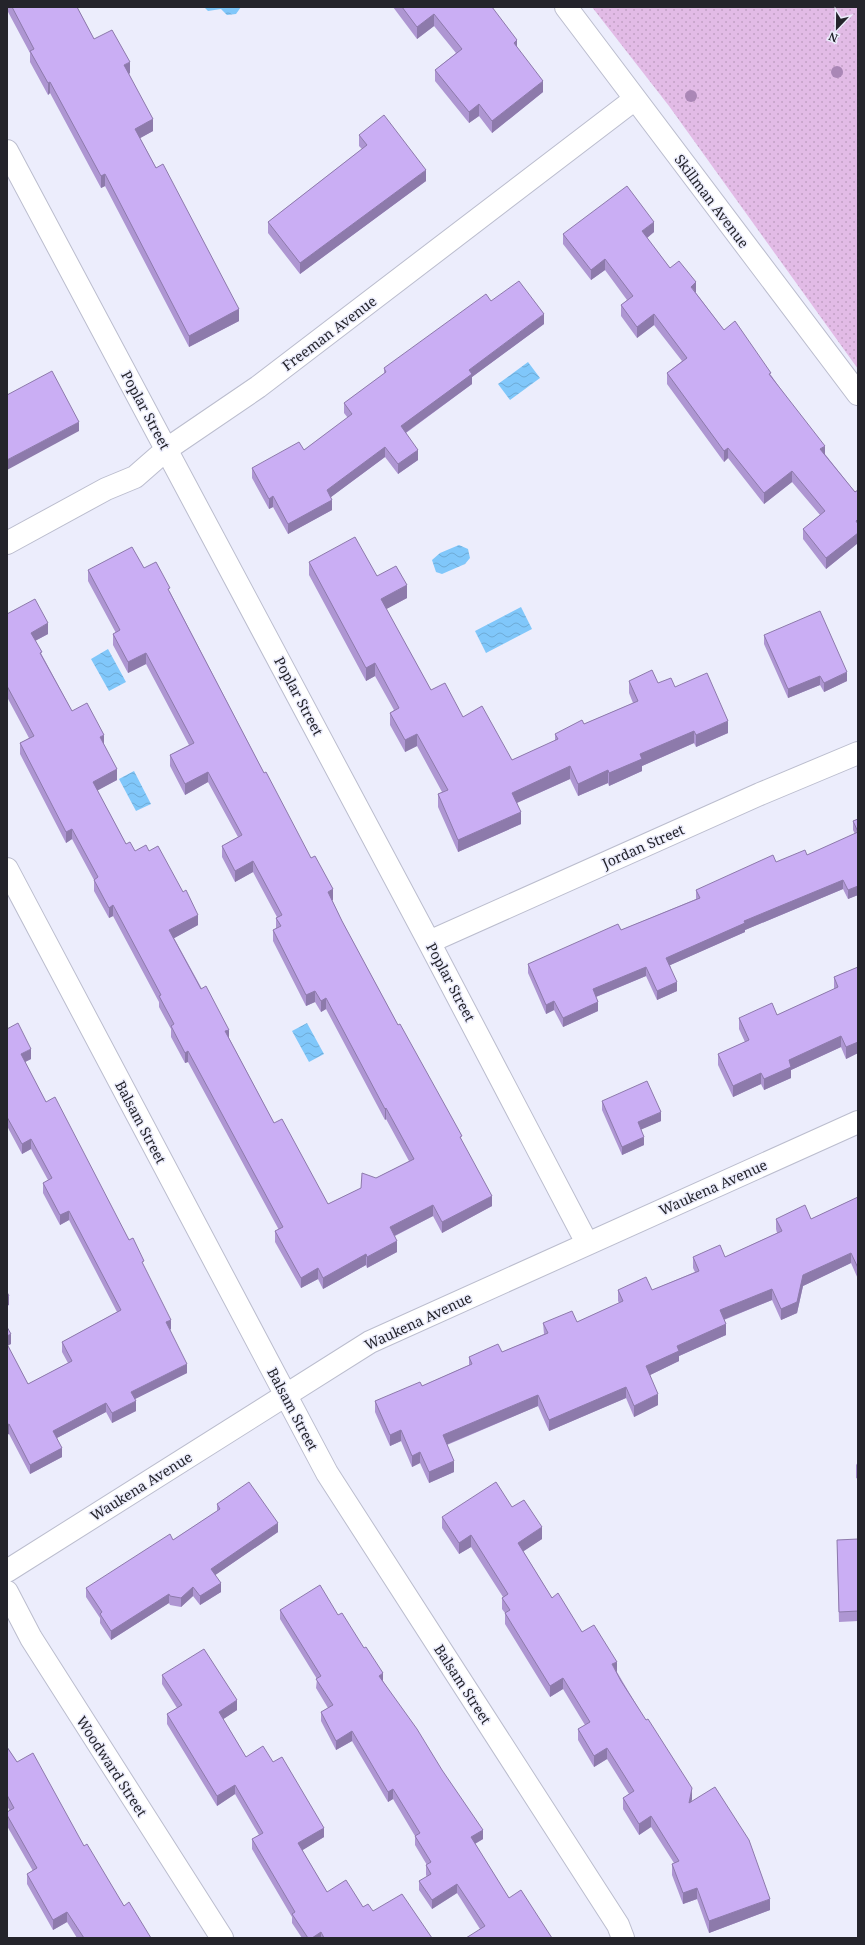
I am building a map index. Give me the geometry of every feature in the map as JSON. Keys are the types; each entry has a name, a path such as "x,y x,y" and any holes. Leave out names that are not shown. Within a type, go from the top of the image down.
{"street":[{"name":"Skillman Avenue","path":"566,7 858,394"},
{"name":"Freeman Avenue","path":"7,543 106,489 134,477 167,449 258,387 635,99"},
{"name":"Poplar Street","path":"7,151 429,942 587,1243"},
{"name":"Jordan Street","path":"429,942 760,794 858,753"},
{"name":"Balsam Street","path":"7,869 327,1474 620,1932"},
{"name":"Waukena Avenue","path":"7,1571 370,1342 858,1122"},
{"name":"Woodward Street","path":"7,1592 31,1638 222,1938"}],"shaded area":[{"path":"592,7 858,7 858,369 669,106"}],"water":[{"path":"204,7 241,7 236,14 227,15 221,9 208,11"},
{"path":"528,362 540,378 510,400 498,384"},
{"path":"459,545 468,549 470,558 465,564 442,574 436,572 432,560 440,553"},
{"path":"521,607 532,629 486,653 475,631"},
{"path":"108,649 126,682 109,691 91,659"},
{"path":"134,771 151,804 136,811 119,779"},
{"path":"307,1023 324,1054 309,1062 292,1031"}],"building":[{"path":"12,7 77,7 94,39 112,30 130,62 124,65 153,119 135,129 156,168 163,164 239,309 189,336 105,174 101,176 50,82 48,83 30,51 34,49"},
{"path":"402,7 492,7 517,40 514,43 543,81 492,121 479,104 469,112 435,70 462,49 434,14 417,27"},
{"path":"384,115 426,170 300,263 268,222 367,145 359,135"},
{"path":"627,186 654,222 642,231 670,268 679,261 696,282 691,287 724,330 735,321 771,373 769,374 825,446 820,449 855,492 858,490 858,519 856,521 858,524 858,533 826,558 803,529 825,511 792,471 764,493 728,448 724,451 667,373 687,358 654,314 637,327 621,305 633,296 605,259 591,270 563,234"},
{"path":"519,281 544,314 469,370 472,374 401,426 418,450 398,464 385,447 327,490 332,500 288,524 273,496 269,499 252,468 299,442 304,450 352,414 344,403 386,372 384,368 486,294 491,301"},
{"path":"52,371 79,422 7,460 7,395"},
{"path":"355,537 377,576 396,566 407,585 381,599 431,690 445,683 463,717 482,706 512,760 558,739 555,734 582,720 584,724 638,701 629,681 652,670 658,683 671,678 675,687 707,673 728,721 696,735 694,731 640,754 642,759 609,773 608,770 578,784 570,766 512,793 521,812 458,840 438,794 448,790 417,734 405,740 390,713 399,708 375,663 366,668 309,562"},
{"path":"132,547 144,568 156,562 170,588 168,589 264,773 266,772 311,858 315,856 333,889 328,892 342,921 398,1025 400,1024 462,1136 460,1137 492,1196 442,1222 433,1205 390,1227 397,1241 367,1257 366,1254 323,1278 318,1268 301,1278 275,1231 283,1227 188,1051 185,1053 171,1026 174,1024 159,996 161,995 113,905 109,908 94,880 98,877 72,829 66,832 20,743 34,736 7,686 7,614 35,599 48,623 31,633 42,652 40,653 72,711 87,703 104,735 100,737 117,769 93,782 126,844 130,842 135,851 146,845 149,851 158,846 183,892 186,890 198,915 169,930 201,989 206,986 229,1030 225,1031 274,1123 282,1119 328,1204 361,1188 362,1173 376,1178 414,1159 386,1108 385,1109 326,998 321,1001 315,991 306,995 273,930 281,926 276,918 282,915 253,861 235,871 222,846 242,835 208,772 185,784 170,755 194,743 146,653 128,662 113,634 120,630 88,570"},
{"path":"820,611 847,672 824,683 820,676 788,689 764,635"},
{"path":"858,819 858,832 853,821"},
{"path":"858,832 858,886 848,890 843,880 744,921 745,923 666,958 677,982 657,991 646,967 593,989 598,1002 563,1018 554,1001 546,1005 528,964 618,924 621,930 700,898 696,890 773,855 776,862 805,850 807,855"},
{"path":"858,967 858,1042 846,1047 841,1036 789,1060 791,1067 764,1079 761,1073 733,1086 718,1054 749,1040 739,1018 772,1003 777,1015 838,987 834,977"},
{"path":"18,1023 31,1049 21,1054 46,1102 55,1097 129,1240 133,1238 144,1261 142,1262 171,1320 166,1322 187,1364 131,1392 136,1401 112,1413 106,1403 53,1431 62,1448 30,1465 9,1424 7,1425 7,1344 28,1384 72,1361 62,1342 121,1310 69,1211 60,1215 43,1183 52,1178 31,1139 22,1144 7,1117 7,1029"},
{"path":"647,1081 661,1112 638,1122 644,1137 622,1147 602,1101"},
{"path":"858,1197 858,1268 851,1253 803,1275 797,1302 781,1309 772,1289 720,1310 726,1324 677,1346 679,1351 646,1366 658,1394 634,1406 626,1387 549,1420 538,1395 443,1435 454,1461 429,1472 420,1452 412,1456 401,1430 390,1435 375,1401 420,1382 422,1386 472,1364 469,1357 498,1344 502,1352 548,1333 543,1323 572,1311 577,1322 623,1301 618,1290 646,1277 652,1290 699,1271 693,1257 720,1245 725,1257 782,1231 776,1219 805,1205 811,1219"},
{"path":"7,1327 11,1334 7,1336"},
{"path":"249,1482 278,1523 211,1569 221,1583 200,1596 193,1587 181,1598 170,1596 169,1594 111,1631 100,1614 102,1612 86,1588 170,1534 173,1540 220,1509 217,1504"},
{"path":"496,1482 512,1507 524,1500 542,1527 518,1543 552,1598 558,1593 582,1632 594,1625 617,1662 612,1664 621,1681 646,1720 648,1719 692,1788 689,1803 715,1787 749,1840 770,1899 709,1921 697,1888 683,1893 672,1864 679,1861 651,1816 639,1824 623,1798 634,1791 607,1748 594,1756 578,1729 590,1722 563,1678 550,1686 505,1613 510,1610 502,1598 508,1594 471,1535 459,1543 442,1517"},
{"path":"858,1539 858,1611 839,1612 837,1540"},
{"path":"320,1585 338,1615 342,1613 364,1648 366,1647 383,1673 379,1676 417,1729 442,1770 483,1830 471,1837 509,1898 521,1890 552,1938 466,1938 485,1926 457,1884 432,1900 419,1881 431,1874 426,1865 431,1862 415,1836 420,1833 393,1789 388,1792 352,1731 336,1741 321,1712 333,1705 316,1679 321,1676 280,1610"},
{"path":"204,1649 237,1700 219,1712 246,1757 263,1746 273,1762 282,1757 324,1828 298,1843 327,1892 346,1880 363,1907 368,1904 373,1911 402,1894 432,1938 324,1938 321,1932 312,1938 308,1938 292,1914 295,1912 252,1839 263,1833 235,1785 217,1796 167,1714 182,1705 162,1675"},
{"path":"7,1747 17,1762 33,1753 84,1846 87,1844 124,1906 129,1902 151,1938 84,1938 67,1912 53,1920 27,1874 37,1868 7,1815 7,1812 14,1808 7,1795"}]}
